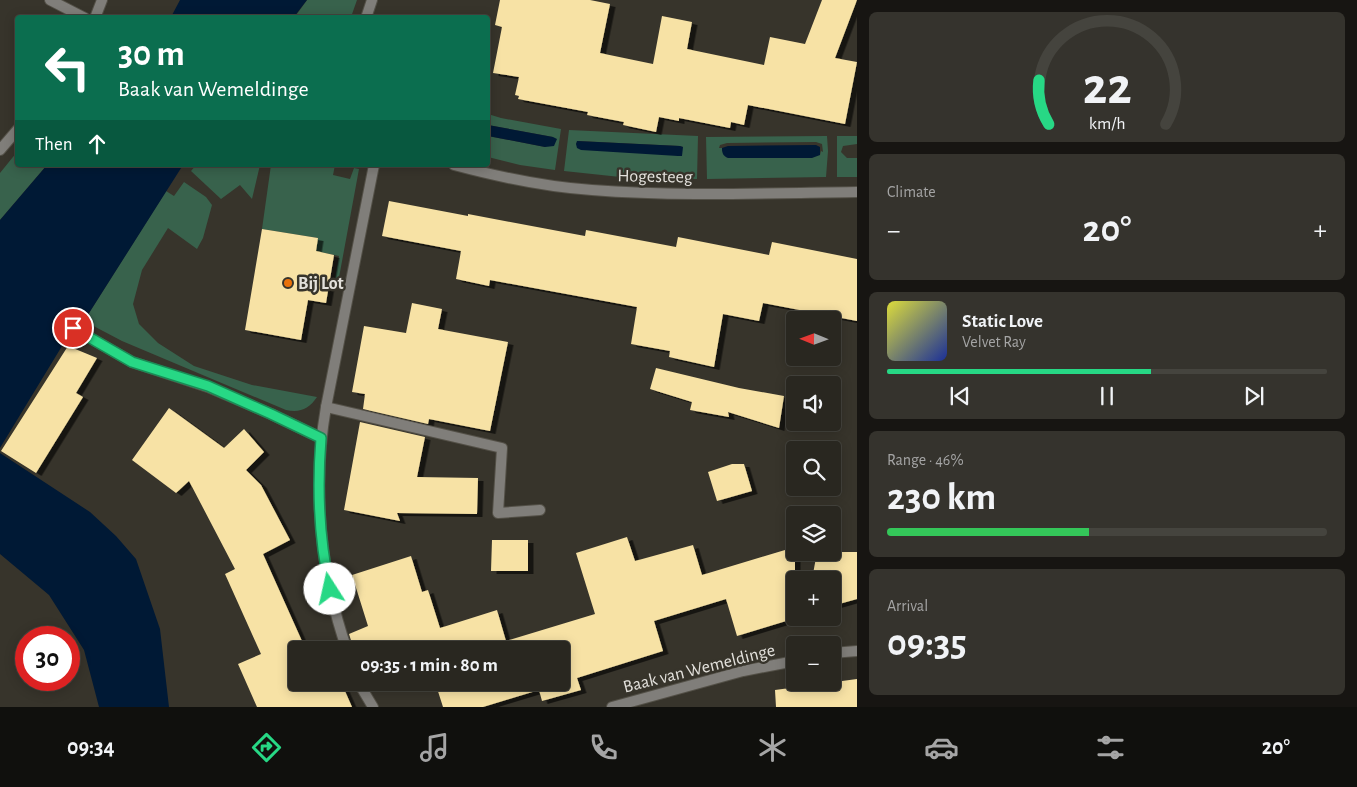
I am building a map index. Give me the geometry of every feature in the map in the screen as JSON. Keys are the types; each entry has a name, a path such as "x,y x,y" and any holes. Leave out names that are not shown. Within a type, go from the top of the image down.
{"street":[{"path":"50,0 79,15"},
{"path":"96,15 102,0"},
{"path":"367,15 372,0"},
{"path":"0,150 15,132"},
{"path":"344,641 336,618 327,575 320,515 319,463 326,407 374,167"},
{"name":"Hogesteeg","path":"463,167 528,181 590,190 677,194 857,192"},
{"path":"73,328 132,362 208,386 321,438"},
{"path":"326,407 502,448 498,513 540,510"},
{"path":"841,652 857,651"},
{"name":"Baak van Wemeldinge","path":"612,707 743,670 786,662"},
{"path":"363,691 373,707"}],"green space":[{"path":"307,0 357,0 352,15 296,15"},
{"path":"490,115 561,129 555,170 520,165 490,158 490,136 545,147 553,137 490,125"},
{"path":"569,130 698,136 697,179 639,179 564,171","holes":["578,141 683,147 576,144"]},
{"path":"827,136 826,177 707,179 706,137","holes":["816,142 822,144 823,152 821,151 820,155 722,151 722,148 719,148 720,145 727,143"]},
{"path":"837,136 857,136 857,144 843,146 841,152 847,158 857,158 857,177 837,177"},
{"path":"15,154 15,167 45,167 0,220 0,173"},
{"path":"194,167 260,167 252,199 240,185 221,199 191,171"},
{"path":"271,167 335,167 333,175 350,179 354,168 359,169 338,283 334,283 339,256 316,251 318,238 262,229"},
{"path":"184,182 206,197 212,205 203,238 197,249 168,228 142,270 133,304 139,324 158,343 194,366 252,385 317,397 311,405 304,409 296,411 286,410 122,341 84,321 166,191 174,196"}],"water":[{"path":"180,0 307,0 296,15 172,15"},
{"path":"490,125 557,139 554,146 545,147 490,136"},
{"path":"577,141 683,147 682,156 678,156 581,150 577,148"},
{"path":"816,145 820,147 820,155 812,158 728,158 722,150 722,148 728,146"},
{"path":"45,167 182,167 84,321 73,328 0,448 0,220"},
{"path":"0,453 90,512 116,536 136,559 160,629 169,707 99,707 84,650 80,644 80,626 69,626 49,595 0,554"}],"building":[{"path":"500,0 590,0 610,4 600,53 653,64 662,16 692,22 687,49 764,65 770,37 805,44 822,0 857,0 835,58 857,62 845,124 748,105 744,125 731,122 730,128 679,118 679,121 659,117 656,132 623,125 624,122 587,115 588,112 518,99 519,96 515,95 519,77 493,73 502,27 495,25"},
{"path":"389,201 585,236 586,230 676,247 678,237 769,255 772,242 857,259 857,321 841,318 841,311 805,311 763,303 759,321 723,314 714,367 669,357 670,351 631,344 637,307 490,280 489,286 456,279 461,251 382,236"},
{"path":"262,229 318,238 316,251 334,255 326,303 308,300 301,340 245,330"},
{"path":"412,303 442,309 438,329 508,342 490,431 429,419 428,424 363,409 365,394 352,392 364,326 406,333"},
{"path":"68,346 97,358 76,393 83,397 36,473 1,451"},
{"path":"656,368 739,388 784,396 779,428 728,412 729,417 690,410 692,402 650,389"},
{"path":"169,408 224,448 244,429 264,452 246,470 261,485 290,540 263,554 302,641 288,641 288,691 345,691 352,707 257,707 238,664 261,654 225,574 235,569 189,481 176,493 132,460"},
{"path":"360,422 425,437 417,477 478,478 477,514 397,513 400,521 344,510"},
{"path":"732,464 744,464 752,491 717,501 708,472"},
{"path":"627,537 635,561 693,545 702,575 786,550 786,561 795,561 795,571 786,571 786,621 737,636 726,599 654,621 663,651 577,678 581,690 542,701 539,691 570,691 570,641 506,641 595,614 576,553"},
{"path":"492,540 528,540 528,571 491,571"},
{"path":"841,552 857,552 857,599 841,603 841,571 814,571 815,561 841,561"},
{"path":"411,556 422,592 428,590 440,628 497,610 506,641 351,641 349,634 368,626 352,575"},
{"path":"857,679 857,707 776,707 775,690 786,689 786,691 841,691 841,681"},
{"path":"438,691 536,691 483,707 443,707"}],"place":[{"name":"Bij Lot","path":"288,283"}],"route":[{"path":"73,328 132,362 208,386 321,438 319,463 320,515 330,589"}]}
